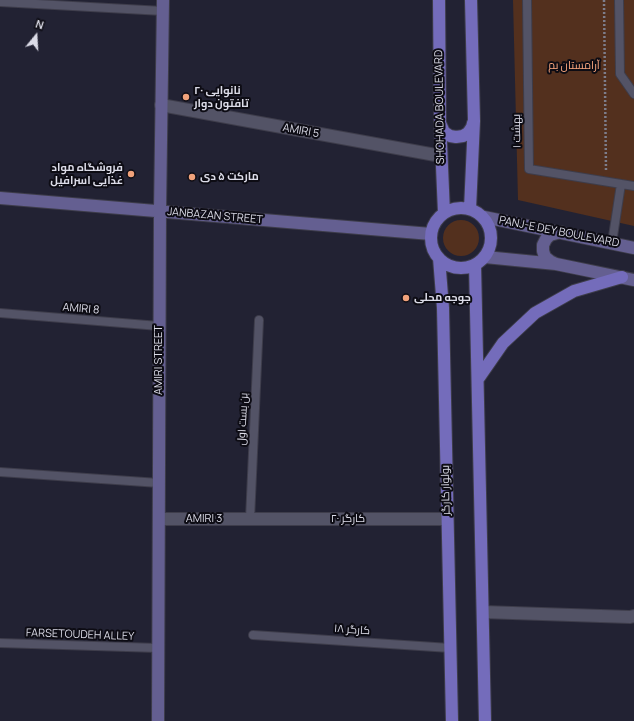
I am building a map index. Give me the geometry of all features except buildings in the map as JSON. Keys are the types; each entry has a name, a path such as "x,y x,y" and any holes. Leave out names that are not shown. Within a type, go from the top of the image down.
{"main road":[{"name":"SHOHADA BOULEVARD","path":"439,0 440,120 444,213"},
{"path":"470,209 474,121 471,0"},
{"name":"AMIRI STREET","path":"158,721 159,326 163,5"},
{"path":"440,120 444,132 450,136 456,137 463,136 468,133 474,121"},
{"name":"JANBAZAN STREET","path":"0,198 431,234"},
{"path":"455,208 470,209 478,212 484,217 490,228 492,239 489,251 480,261 468,267 456,268 448,265 439,258 433,249 431,234 434,224 444,213 455,208"},
{"name":"PANJ-E DEY BOULEVARD","path":"484,217 634,248"},
{"path":"556,264 545,257 543,245 550,235 556,232 562,232"},
{"name":"بولوار کارگر","path":"439,258 443,308 452,721"},
{"path":"480,261 556,264 634,280"},
{"path":"480,261 478,379 485,721"},
{"path":"478,379 503,343 535,313 574,291 622,278"}],"street":[{"name":"AMIRI 5","path":"161,105 441,156"},
{"name":"AMIRI 3","path":"159,519 250,519"},
{"name":"کارگر ۲۰","path":"250,519 447,519"},
{"path":"483,612 634,616"}],"lane":[{"name":"بهشت ۱","path":"527,0 528,169 634,186"},
{"path":"619,0 620,74 634,94"},
{"path":"0,2 163,5"},
{"path":"612,243 621,184"},
{"name":"AMIRI 8","path":"0,313 159,326"},
{"name":"بن بست اول","path":"250,519 259,320"},
{"path":"0,472 159,483"},
{"name":"کارگر ۱۸","path":"253,635 450,648"},
{"name":"FARSETOUDEH ALLEY","path":"0,643 158,648"}],"path":[{"path":"604,0 606,181"}],"green space":[{"name":"آرامستان بم","path":"513,0 634,0 634,226 518,200"},
{"path":"461,220 474,225 479,238 474,251 461,256 448,251 443,238 448,225"}],"place":[{"name":"نانوایی ۲۰ تافتون دوار","path":"186,97"},
{"name":"فروشگاه مواد غذایی اسرافیل","path":"131,174"},
{"name":"مارکت ۵ دی","path":"192,177"},
{"name":"جوجه محلی","path":"406,298"}]}
